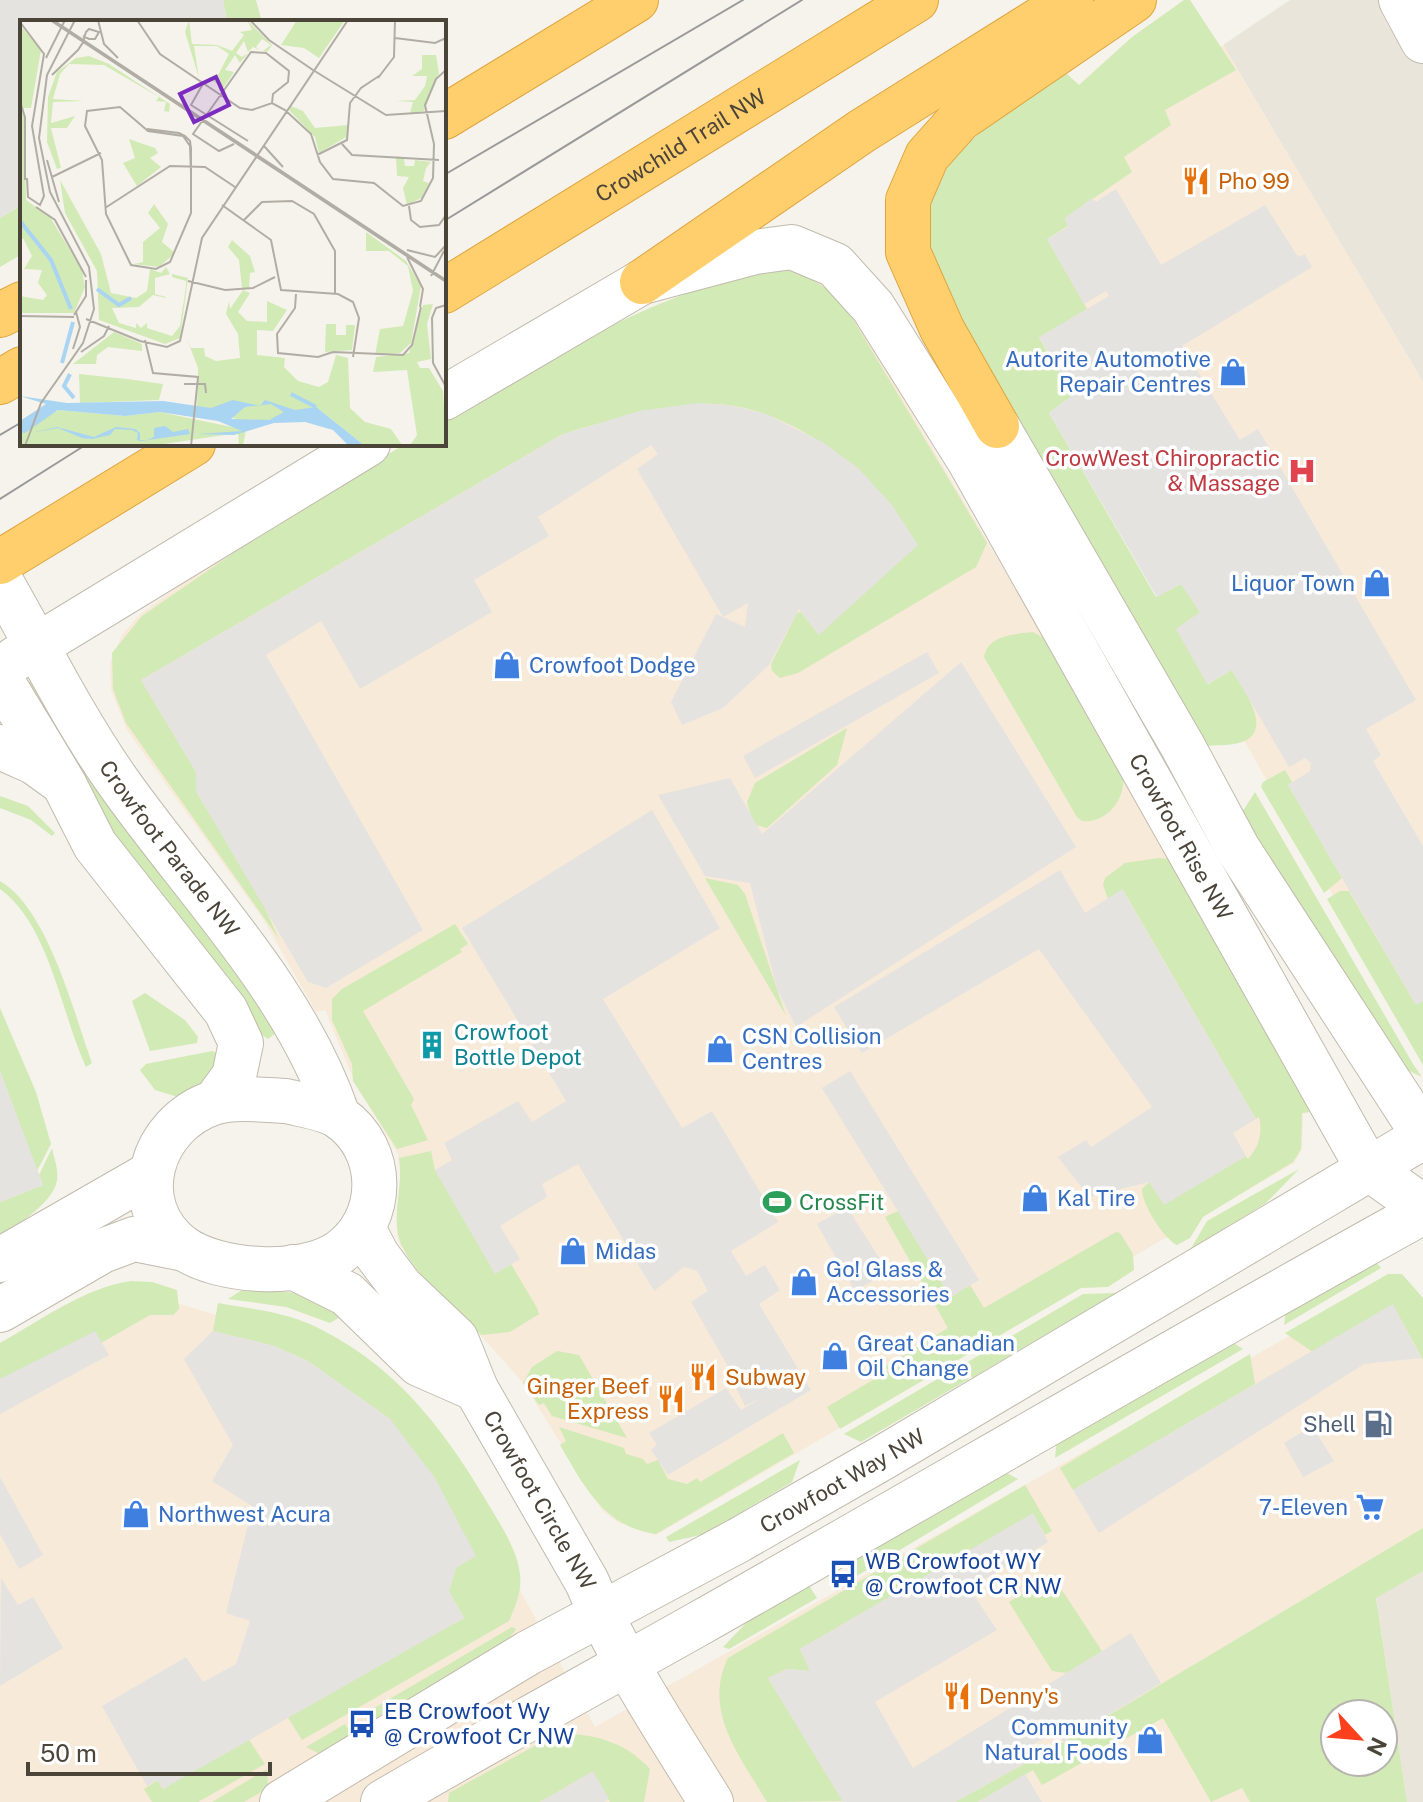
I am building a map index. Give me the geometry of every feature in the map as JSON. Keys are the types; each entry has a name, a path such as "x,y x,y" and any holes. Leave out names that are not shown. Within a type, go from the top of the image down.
{"highway":[{"path":"446,116 636,0"},
{"name":"Crowchild Trail NW","path":"446,290 916,0"},
{"path":"642,282 862,131 1071,0"},
{"path":"979,437 942,329 908,252 908,200 927,156 960,119 1134,0"},
{"path":"0,315 20,305"},
{"path":"0,382 20,370"},
{"path":"0,562 190,446"}],"street":[{"path":"1401,0 1423,41"},
{"path":"446,397 642,282 755,252 792,247 835,265 979,437"},
{"name":"Crowfoot Rise NW","path":"979,437 1033,569 1402,1148"},
{"name":"Crowfoot Rise NW","path":"979,437 1174,731 1402,1148 1423,1210"},
{"path":"0,669 34,638 365,446"},
{"name":"Crowfoot Parade NW","path":"0,580 114,776 220,914 302,1035 338,1116"},
{"path":"0,678 64,784 95,845 226,1011 241,1043 234,1076 215,1102 180,1121 160,1147 150,1174 150,1200 156,1216 166,1232 184,1249"},
{"path":"0,747 34,762 64,784"},
{"path":"0,1310 102,1251 134,1239 184,1249 215,1262 244,1269 293,1267 333,1255 363,1228 373,1202 376,1176 365,1144 338,1116 286,1101 215,1102"},
{"name":"Crowfoot Way NW","path":"282,1802 600,1612 739,1540 884,1457 1402,1148"},
{"path":"0,1260 150,1174"},
{"path":"383,1802 1423,1210"},
{"name":"Crowfoot Circle NW","path":"363,1228 377,1255 401,1287 456,1339 476,1389 587,1582 627,1661 711,1802"},
{"name":"Crowfoot Circle NW","path":"293,1267 347,1294 419,1364 476,1389"}],"shaded area":[{"path":"0,0 223,0 227,20 20,20 20,206 0,218"},
{"path":"1290,0 1423,0 1423,382 1223,45"},
{"path":"1223,45 1423,382 1423,1053 962,248"},
{"path":"1116,189 1161,265 1265,205 1298,257 1305,254 1312,267 1182,346 1240,440 1258,429 1416,700 1366,729 1381,755 1373,761 1423,846 1423,1001 1416,1005 1288,785 1310,771 1311,763 1305,758 1289,767 1232,670 1207,684 1176,629 1200,612 1181,584 1157,597 1049,413 1073,395 1039,337 1109,296 1106,291 1084,304 1047,239 1068,227 1065,218 1092,198 1096,202"},
{"path":"775,268 805,273 831,289 857,320 1281,1040 1310,1112 1303,1114 1302,1149 1294,1163 656,1535 617,1522 602,1510 524,1384 400,1245 397,1234 402,1184 398,1154 356,1085 325,1010 316,1012 263,919 127,730 111,690 110,663 122,635 140,614 200,571 405,446 446,446 446,443"},
{"path":"698,403 729,405 766,414 824,443 859,469 892,505 918,545 819,635 799,609 769,665 723,708 682,725 671,702 716,614 723,617 637,469 658,454 651,445 538,517 549,536 474,580 492,612 360,689 321,621 266,655 423,930 326,988 308,982 196,791 196,772 141,680 561,435 639,411","holes":["748,603 745,627 723,617"]},
{"path":"927,652 939,673 755,778 743,756"},
{"path":"961,662 1076,847 796,1027 777,989 750,883 705,876 658,795 730,778 762,834"},
{"path":"652,810 720,928 603,999 682,1128 712,1111 778,1222 731,1251 746,1276 765,1265 780,1290 759,1304 811,1390 668,1475 651,1450 657,1445 649,1433 726,1388 741,1410 763,1397 745,1406 736,1388 739,1386 691,1302 708,1291 697,1271 684,1267 654,1291 578,1164 542,1184 547,1197 500,1226 520,1259 495,1274 435,1170 452,1160 444,1143 518,1101 532,1122 566,1101 462,928"},
{"path":"1060,870 1085,913 1122,889 1256,1119 1233,1133 1246,1156 1164,1205 1149,1182 1089,1197 1058,1157 1086,1140 1091,1147 1152,1107 1039,949 862,1053 834,1007"},
{"path":"0,1071 43,1185 0,1202"},
{"path":"850,1071 979,1280 951,1297 822,1088"},
{"path":"847,1207 888,1272 855,1291 817,1224"},
{"path":"1389,1280 1423,1353 1423,1528 1178,1674 1250,1802 0,1802 0,1344 131,1289 333,1351 455,1472 595,1727"},
{"path":"1393,1304 1421,1358 1364,1364 1099,1533 1073,1490"},
{"path":"95,1331 109,1355 0,1414 0,1379"},
{"path":"213,1331 274,1346 308,1361 390,1419 435,1478 476,1556 456,1568 449,1591 464,1618 163,1789 157,1780 147,1786 102,1706 186,1657 203,1682 236,1664 250,1621 226,1613 249,1521 271,1525 260,1511 212,1481 233,1445 184,1359"},
{"path":"1312,1426 1334,1461 1303,1477 1284,1443"},
{"path":"0,1477 43,1555 19,1569 0,1534"},
{"path":"1033,1513 1048,1542 969,1588 997,1630 875,1702 913,1768 1131,1633 1161,1683 1064,1742 1057,1732 1026,1748 1031,1760 955,1802 843,1802 768,1678 787,1669 810,1671 800,1649"},
{"path":"1423,1571 1423,1802 1407,1802 1399,1749 1399,1698 1391,1698 1376,1597"},
{"path":"1,1578 18,1605 33,1597 63,1648 0,1686"},
{"path":"593,1771 609,1799 604,1802 540,1802"},
{"path":"1025,1774 1042,1802 978,1802"}],"green space":[{"path":"223,0 256,0 261,20 227,20"},
{"path":"1184,0 1190,0 1236,70 1165,110 1171,125 1124,157 1132,172 1065,218 1068,226 1047,239 1087,309 1039,338 1073,395 1049,413 1156,597 1181,584 1200,612 1208,684 1232,670 1253,708 1256,728 1251,736 1228,745 1203,746 980,368 939,280 928,242 926,210 933,188 945,168 982,131 1066,73 1079,85 1132,37"},
{"path":"20,206 20,255 0,267 0,218"},
{"path":"785,269 806,276 830,291 848,311 987,543 976,567 798,673 780,678 772,671 771,664 797,613 801,612 819,635 859,469 784,422 721,404 677,407 561,435 141,680 196,772 196,791 263,904 279,939 126,723 113,689 112,653 142,616 299,508 402,446 446,446 446,419 608,328 694,291"},
{"path":"1033,632 1042,637 1123,776 1118,801 1106,814 1091,821 1082,821 1077,817 984,657 986,650 996,640"},
{"path":"31,681 212,934 277,1032 268,1039 258,1032 104,820 27,683"},
{"path":"847,728 837,765 767,828 753,824 747,802 755,783"},
{"path":"1285,770 1292,782 1288,785 1342,878 1324,893 1261,787 1263,782"},
{"path":"1255,792 1422,1077 1399,1066 1241,814"},
{"path":"0,796 28,806 55,833 52,836 31,820 0,808"},
{"path":"1173,859 1294,1067 1309,1112 1302,1113 1301,1149 1293,1162 1203,1217 1190,1238 1177,1245 1154,1220 1142,1189 1149,1182 1164,1204 1246,1156 1248,1159 1255,1150 1261,1129 1259,1117 1256,1119 1123,890 1108,899 1103,885 1105,878 1125,863"},
{"path":"705,878 738,885 745,894 786,1016"},
{"path":"0,881 17,895 45,937 92,1063 86,1067 42,946 17,904 0,889"},
{"path":"1340,891 1349,891 1416,1005 1423,1001 1423,1065 1327,899"},
{"path":"455,924 468,944 460,949 462,952 363,1011 414,1099 411,1105 428,1140 397,1149 353,1081 352,1064 332,1020 332,999 342,989"},
{"path":"145,993 185,1020 198,1037 197,1043 150,1051 132,1001"},
{"path":"0,1008 36,1092 51,1144 37,1171 0,1071"},
{"path":"212,1051 219,1054 206,1085 178,1097 155,1090 140,1070 146,1064"},
{"path":"52,1148 57,1181 49,1198 0,1236 0,1202 43,1185 39,1175"},
{"path":"431,1151 435,1170 495,1273 511,1264 537,1308 539,1314 510,1332 481,1335 417,1270 400,1241 397,1227 399,1158"},
{"path":"1299,1169 1266,1203 1190,1250 1207,1221"},
{"path":"898,1211 951,1297 970,1285 984,1308 1116,1232 1120,1233 1133,1254 1134,1270 1108,1287 1081,1288 840,1429 827,1407 888,1371 886,1366 948,1328 885,1217"},
{"path":"1375,1261 1381,1268 1284,1325 1287,1303"},
{"path":"1388,1274 1402,1274 1423,1298 1423,1360 1393,1305 1320,1357 1285,1333"},
{"path":"131,1281 152,1282 177,1290 179,1309 173,1315 150,1315 101,1343 95,1332 0,1379 0,1343 96,1290"},
{"path":"242,1290 304,1293 342,1316 330,1323 286,1307 228,1299"},
{"path":"1116,1293 972,1378 966,1363 1083,1294"},
{"path":"218,1303 272,1312 311,1325 351,1347 399,1385 457,1454 504,1531 518,1565 519,1592 509,1621 302,1740 287,1716 464,1618 449,1591 456,1568 390,1419 308,1361 274,1346 213,1331"},
{"path":"1227,1339 1243,1349 1055,1458 1057,1438"},
{"path":"557,1351 579,1355 627,1438 552,1416 544,1403 539,1405 523,1383 532,1367"},
{"path":"1250,1354 1255,1384 1073,1490 1060,1468"},
{"path":"963,1364 969,1379 861,1442 844,1434"},
{"path":"559,1427 624,1448 626,1454 643,1459 647,1464 658,1460 668,1479 687,1484 697,1478 700,1482 783,1433 794,1453 656,1534 622,1523 598,1502 560,1445 566,1441"},
{"path":"800,1460 792,1482 705,1534 669,1542 666,1537"},
{"path":"1003,1471 1018,1479 855,1577 845,1563"},
{"path":"1025,1485 1052,1531 1045,1535 1033,1514 800,1649 810,1671 787,1669 768,1678 843,1801 767,1802 736,1751 722,1715 719,1697 721,1678 728,1658"},
{"path":"1423,1528 1423,1571 1376,1598 1391,1698 1319,1698 1319,1778 1399,1778 1399,1749 1407,1802 1250,1802 1242,1788 1211,1802 1163,1718 1042,1785 1033,1770 978,1802 955,1802 1064,1742"},
{"path":"1052,1575 1102,1651 1067,1673 1052,1671 1009,1602"},
{"path":"808,1584 817,1598 729,1649 723,1647 749,1620"},
{"path":"512,1627 516,1629 507,1641 391,1717 387,1711 376,1718 371,1710"},
{"path":"345,1724 354,1739 324,1756 306,1747"},
{"path":"572,1734 615,1744 642,1761 650,1769 644,1802 610,1802 592,1772 540,1802 448,1802 449,1793 538,1744"},
{"path":"248,1738 265,1764 198,1802 152,1802 144,1789 158,1780 163,1789"},
{"path":"267,1769 268,1788 244,1802 212,1802"}],"tram line":[{"path":"446,174 743,0"},
{"path":"446,220 802,0"},
{"path":"0,435 20,423"},
{"path":"0,499 84,446"}],"place":[{"name":"Pho 99","path":"1196,181"},
{"name":"Autorite Automotive Repair Centres","path":"1233,372"},
{"name":"CrowWest Chiropractic & Massage","path":"1302,471"},
{"name":"Liquor Town","path":"1377,583"},
{"name":"Crowfoot Dodge","path":"507,665"},
{"name":"Crowfoot Bottle Depot","path":"432,1045"},
{"name":"CSN Collision Centres","path":"720,1049"},
{"name":"Kal Tire","path":"1035,1198"},
{"name":"CrossFit","path":"777,1202"},
{"name":"Midas","path":"573,1251"},
{"name":"Go! Glass & Accessories","path":"804,1282"},
{"name":"Great Canadian Oil Change","path":"835,1356"},
{"name":"Subway","path":"703,1377"},
{"name":"Ginger Beef Express","path":"671,1399"},
{"name":"Shell","path":"1378,1424"},
{"name":"7-Eleven","path":"1370,1507"},
{"name":"Northwest Acura","path":"136,1514"},
{"name":"WB Crowfoot WY @ Crowfoot CR NW","path":"843,1574"},
{"name":"Denny's","path":"957,1696"},
{"name":"EB Crowfoot Wy @ Crowfoot Cr NW","path":"362,1724"},
{"name":"Community Natural Foods","path":"1150,1740"}]}
